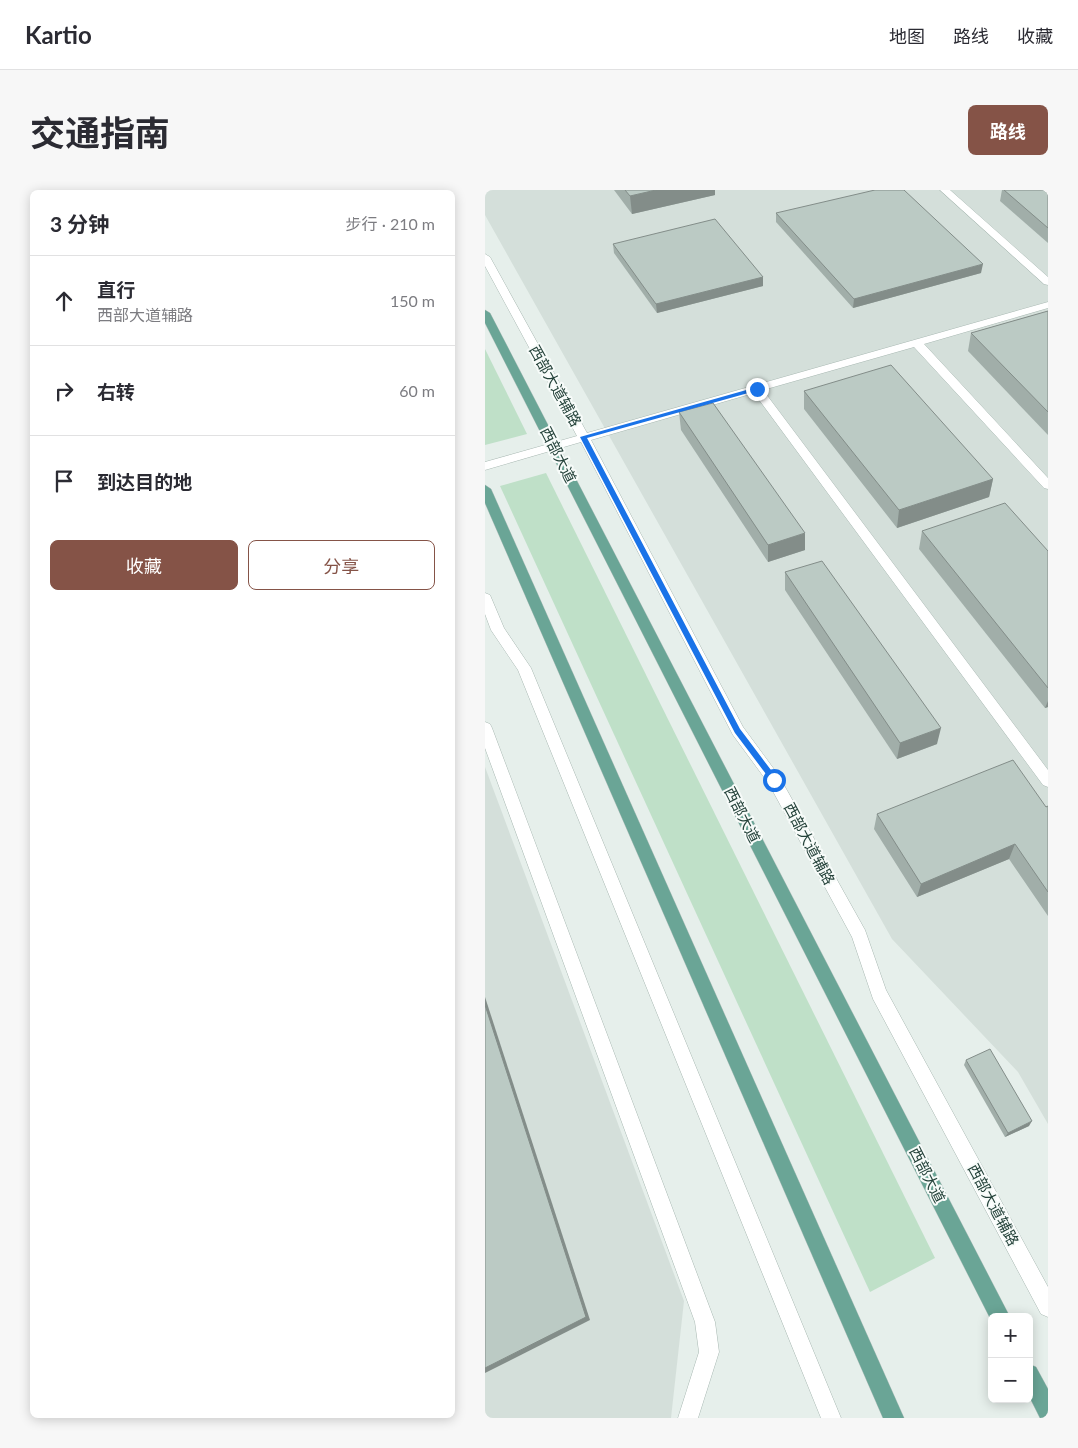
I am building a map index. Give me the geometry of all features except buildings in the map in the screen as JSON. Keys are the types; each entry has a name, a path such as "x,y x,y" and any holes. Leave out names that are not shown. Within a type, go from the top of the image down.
{"main road":[{"name":"西部大道","path":"485,313 998,1313"},
{"path":"485,489 894,1418"},
{"path":"1033,1382 1048,1411"}],"street":[{"path":"945,190 1048,282"},
{"name":"西部大道辅路","path":"485,257 583,437 737,731 774,780 859,935 879,993 1048,1307"},
{"path":"485,466 1048,305"},
{"path":"917,343 1048,485"},
{"path":"757,389 1048,781"},
{"path":"485,598 498,630 524,668 831,1418"},
{"path":"485,728 705,1322 709,1352 688,1418"}],"shaded area":[{"path":"485,190 1048,190 1048,1124 1018,1072 892,939 485,215"},
{"path":"485,767 684,1301 671,1418 485,1418"}],"green space":[{"path":"485,349 527,434 485,445"},
{"path":"546,473 935,1258 870,1292 500,486"}],"route":[{"path":"757,389 583,437 737,731 774,780"}]}
